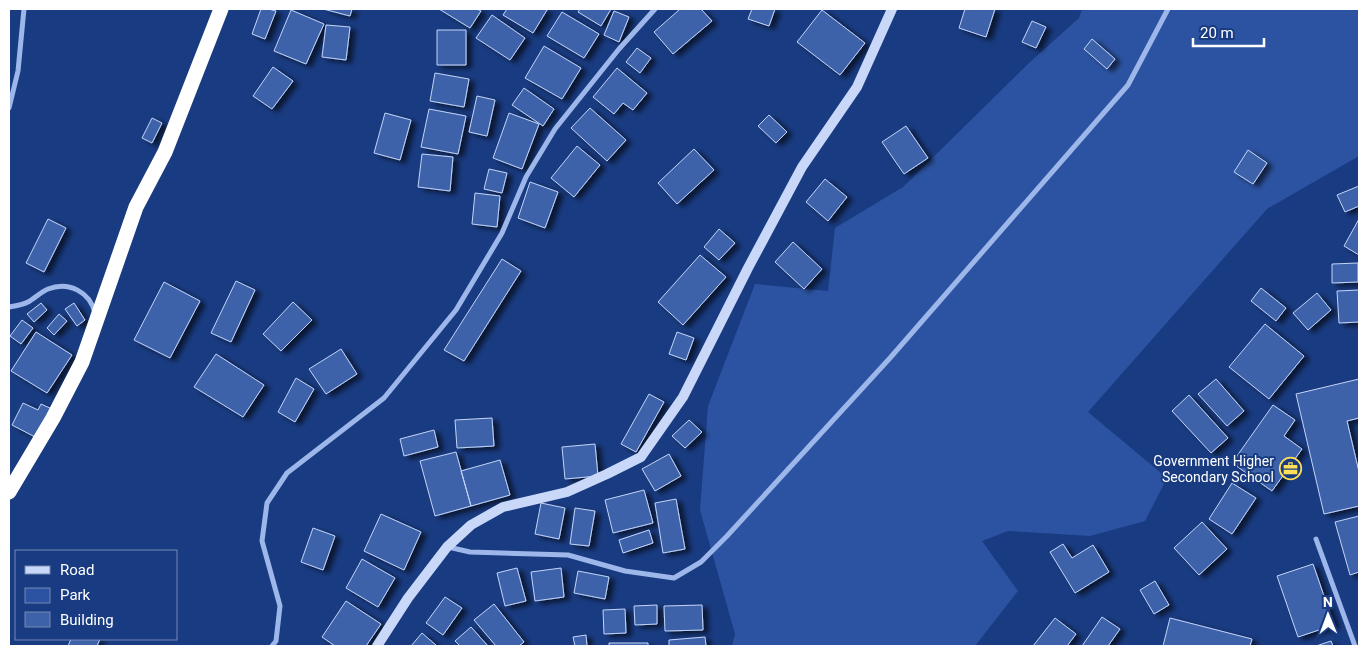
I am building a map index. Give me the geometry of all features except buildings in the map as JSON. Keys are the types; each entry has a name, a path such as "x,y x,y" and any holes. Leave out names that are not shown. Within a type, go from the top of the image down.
{"highway":[{"path":"9,492 53,418 82,362 136,207 165,152 221,9"}],"street":[{"path":"9,108 18,71 24,9"},
{"path":"272,646 276,641 280,606 262,541 267,503 287,473 384,398 456,310 502,233 526,177 555,129 619,49 655,9"},
{"path":"376,646 408,598 447,547 471,524 503,507 567,492 641,457 683,397 748,268 802,167 856,87 892,9"},
{"path":"447,547 470,552 568,555 625,571 674,578 701,562 890,358 1128,85 1168,9"},
{"path":"9,307 26,303 49,288 70,287 80,291 88,298 94,308 97,322"},
{"path":"1316,539 1355,646"}],"green space":[{"path":"1082,9 1359,9 1359,156 1267,209 1088,412 1167,478 1145,521 1090,536 1008,531 982,541 1018,591 975,646 732,646 735,634 700,510 708,406 755,284 828,291 835,228 903,187 1029,63 1079,18"}],"place":[{"name":"Government Higher Secondary School","path":"1290,469"}]}
